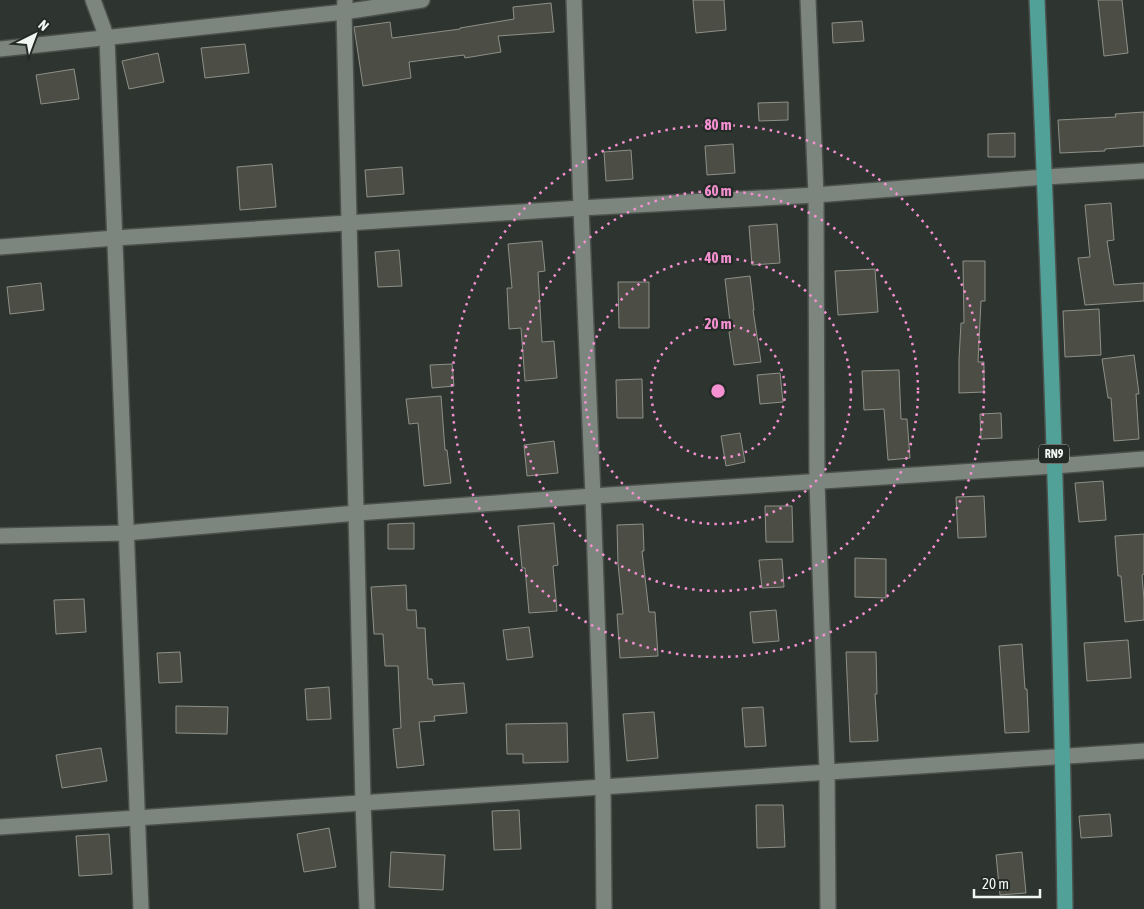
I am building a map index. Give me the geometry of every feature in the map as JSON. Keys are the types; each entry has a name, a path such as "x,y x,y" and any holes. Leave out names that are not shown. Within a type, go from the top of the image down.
{"main road":[{"name":"RN9","path":"1037,0 1045,177 1066,909"}],"street":[{"path":"93,0 107,38 141,909"},
{"path":"0,49 107,38 345,6 422,0"},
{"path":"574,0 580,208 593,496 603,786 604,909"},
{"path":"808,0 816,195 817,482 827,772 828,909"},
{"path":"345,6 367,909"},
{"path":"0,246 580,208 816,195 1144,171"},
{"path":"0,536 126,533 357,513 1144,459"},
{"path":"0,827 1144,751"}],"building":[{"path":"693,0 724,0 726,30 696,33"},
{"path":"1098,0 1122,0 1128,53 1104,56"},
{"path":"551,3 554,32 498,36 501,52 465,58 464,55 409,62 411,78 363,86 354,27 390,22 392,38 460,29 514,19 513,7"},
{"path":"862,21 864,41 833,43 832,23"},
{"path":"245,44 249,73 205,78 201,48"},
{"path":"158,53 164,82 129,89 122,61"},
{"path":"74,69 79,99 41,104 36,75"},
{"path":"788,102 788,120 759,121 758,103"},
{"path":"1144,112 1144,146 1105,149 1105,151 1060,153 1058,120 1116,117 1115,114"},
{"path":"1015,133 1015,157 988,157 988,134"},
{"path":"733,144 735,173 707,175 705,146"},
{"path":"631,150 633,179 606,181 604,152"},
{"path":"272,164 276,207 240,210 237,167"},
{"path":"402,167 404,194 367,197 365,170"},
{"path":"1111,203 1114,240 1107,241 1114,285 1144,283 1144,301 1085,305 1078,258 1090,257 1085,205"},
{"path":"777,224 780,263 752,265 749,226"},
{"path":"542,241 545,271 538,272 542,342 554,341 557,378 525,381 521,328 509,329 507,288 512,288 508,244"},
{"path":"399,250 402,286 378,287 375,252"},
{"path":"963,261 985,261 985,301 981,301 978,362 984,362 984,392 959,393 961,323 964,323"},
{"path":"875,269 878,312 838,315 835,271"},
{"path":"750,276 761,362 734,365 729,332 731,331 725,279"},
{"path":"618,282 649,282 649,328 619,328"},
{"path":"41,283 44,310 10,314 7,287"},
{"path":"1099,309 1101,355 1065,357 1063,311"},
{"path":"1134,355 1139,394 1136,394 1139,439 1114,441 1111,398 1108,398 1102,359"},
{"path":"452,364 454,386 432,388 430,365"},
{"path":"899,370 901,419 907,419 910,458 888,460 884,409 864,410 862,371"},
{"path":"780,373 783,402 760,404 757,375"},
{"path":"642,379 643,418 617,418 616,380"},
{"path":"441,396 445,450 447,450 451,483 424,486 418,423 409,424 406,399"},
{"path":"1001,413 1002,438 981,439 980,414"},
{"path":"740,433 745,462 726,466 721,436"},
{"path":"554,441 558,473 527,476 524,445"},
{"path":"1103,481 1106,520 1079,522 1075,483"},
{"path":"984,496 986,537 958,538 956,497"},
{"path":"765,506 792,506 793,542 766,542"},
{"path":"414,523 414,549 388,549 388,524"},
{"path":"554,523 558,565 553,566 557,611 529,613 525,568 522,568 518,526"},
{"path":"643,524 644,551 642,551 649,612 655,612 658,656 620,658 617,614 623,614 618,564 617,525"},
{"path":"1144,534 1144,574 1142,575 1144,620 1125,622 1121,576 1118,576 1115,536"},
{"path":"855,558 886,559 886,598 855,597"},
{"path":"782,559 784,587 762,588 759,560"},
{"path":"406,585 407,610 416,610 417,628 425,628 428,679 432,679 433,685 464,683 467,713 434,716 435,721 419,722 424,765 397,768 393,729 401,728 398,666 385,666 383,634 374,634 371,587"},
{"path":"84,599 86,632 56,634 54,600"},
{"path":"776,610 779,641 753,643 750,612"},
{"path":"529,627 533,657 507,660 503,630"},
{"path":"1128,640 1131,678 1087,681 1084,643"},
{"path":"1022,644 1029,732 1005,733 999,646"},
{"path":"180,652 182,682 159,683 157,653"},
{"path":"846,652 876,652 877,694 875,694 878,741 850,742"},
{"path":"329,687 331,719 307,720 305,689"},
{"path":"176,706 228,707 227,734 176,733"},
{"path":"763,707 766,746 745,747 742,708"},
{"path":"654,712 658,758 627,761 623,714"},
{"path":"567,723 568,762 523,763 523,754 507,754 506,724"},
{"path":"101,748 107,781 62,788 56,755"},
{"path":"756,805 783,805 785,847 757,848"},
{"path":"519,810 521,849 494,850 492,811"},
{"path":"1110,814 1112,836 1081,838 1079,816"},
{"path":"329,828 336,867 304,872 297,834"},
{"path":"109,834 112,874 79,876 76,836"},
{"path":"391,852 445,855 443,890 389,887"},
{"path":"1022,852 1026,893 1000,895 996,855"}]}
